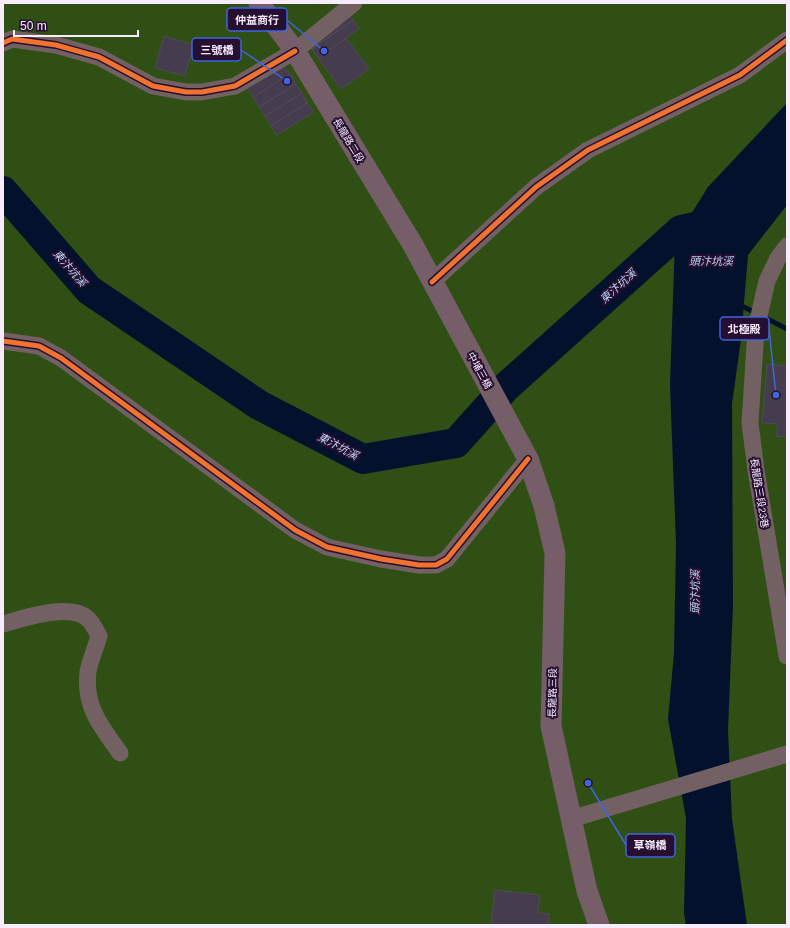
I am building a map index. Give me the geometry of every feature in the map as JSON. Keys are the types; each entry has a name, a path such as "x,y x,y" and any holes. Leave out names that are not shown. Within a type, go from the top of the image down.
{"main road":[{"name":"長龍路二段","path":"259,3 295,51 413,245 432,282"},
{"name":"中埔三橋","path":"432,282 528,458"},
{"name":"長龍路三段","path":"528,458 544,506 555,553 552,726 587,891 599,925"}],"street":[{"path":"3,43 12,39 63,47 99,57 154,86 186,92 202,92 235,86 295,51 354,3"},
{"path":"432,282 536,187 588,150 740,74 787,40"},
{"name":"長龍路三段23巷","path":"787,246 778,258 767,281 756,328 750,423 756,470 782,597 787,656"},
{"path":"3,341 39,346 61,358 295,530 327,547 381,559 420,565 436,565 446,559 528,458"},
{"path":"3,624 45,612 78,612 88,618 99,636 88,672 88,701 99,725 120,753"},
{"path":"571,819 787,754"}],"green space":[{"path":"3,3 787,3 787,925 3,925"}],"water":[{"name":"頭汴坑溪","path":"787,103 787,205 748,255 741,339 732,404 733,606 728,730 732,819 747,925 686,925 684,913 686,818 668,719 674,653 676,544 670,385 675,240 708,187"}],"building":[{"path":"347,12 353,20 312,49 306,41"},
{"path":"353,20 359,29 318,58 312,49"},
{"path":"164,36 194,45 185,76 155,68"},
{"path":"346,38 369,69 341,89 318,58"},
{"path":"283,65 290,74 253,97 247,88"},
{"path":"290,74 296,84 259,107 253,97"},
{"path":"296,84 302,93 265,116 259,107"},
{"path":"302,93 307,103 271,126 265,116"},
{"path":"307,103 314,112 277,135 271,126"},
{"path":"767,364 787,366 787,437 776,436 778,424 762,423"},
{"path":"495,890 540,895 538,913 549,914 548,925 491,925"}],"waterway":[{"name":"東汴坑溪","path":"3,191 89,290 259,405 363,459 456,443 506,387 681,230 720,221"},
{"path":"738,304 787,329"}],"cycle path":[{"path":"3,43 12,39 56,45 99,57 153,86 186,92 202,92 235,86 295,51"},
{"path":"432,282 536,187 588,150 740,75 787,40"},
{"path":"3,341 39,346 61,358 295,530 327,547 381,559 419,565 436,565 447,559 528,459"}],"place":[{"name":"仲益商行","path":"324,51"},
{"name":"三號橋","path":"287,81"},
{"name":"北極殿","path":"776,395"},
{"name":"草嶺橋","path":"588,783"}]}
